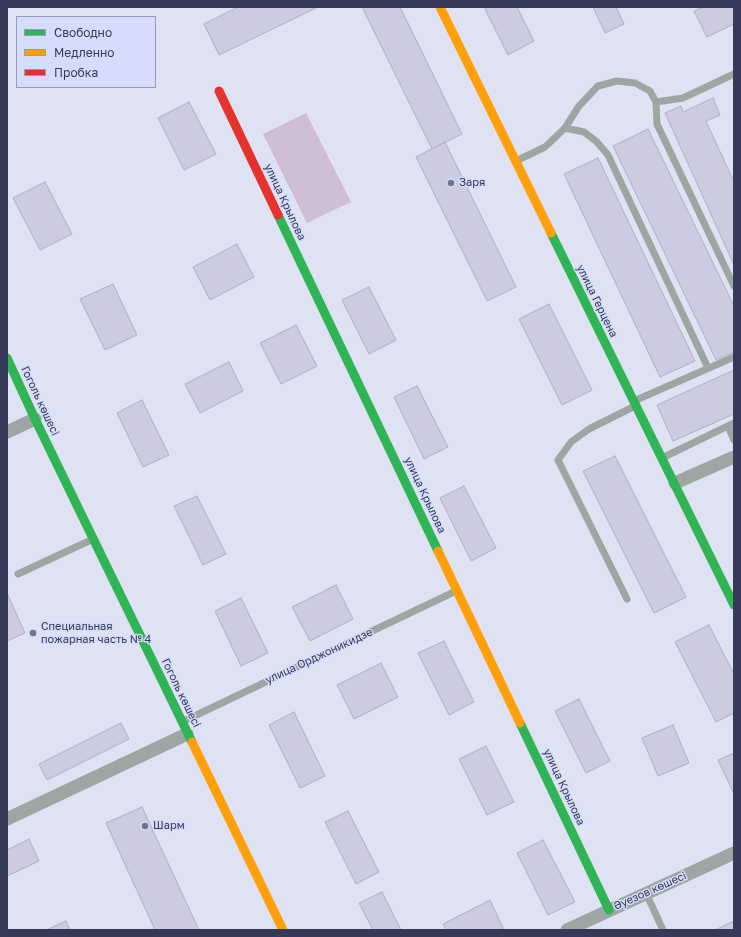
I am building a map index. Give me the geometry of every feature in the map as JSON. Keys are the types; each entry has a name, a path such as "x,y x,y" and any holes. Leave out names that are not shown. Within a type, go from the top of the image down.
{"street":[{"name":"улица Герцена","path":"440,7 734,605"},
{"name":"улица Крылова","path":"219,90 609,910"},
{"name":"Гоголь көшесі","path":"7,358 35,419 283,930"},
{"path":"7,432 35,419"},
{"path":"675,483 734,457"},
{"path":"7,819 188,734"},
{"name":"Әуезов көшесі","path":"566,930 734,853"}],"lane":[{"path":"656,102 683,98 734,74"},
{"path":"516,161 545,147 565,128 579,106 598,86 617,81 635,83 650,91 656,102 657,124 734,286"},
{"path":"565,128 584,132 597,142 608,155 708,368"},
{"path":"627,598 558,460 571,442 588,429 708,368 734,357"},
{"path":"662,458 731,424 734,440"},
{"path":"18,574 93,539"},
{"name":"улица Орджоникидзе","path":"182,722 457,591"},
{"path":"646,893 663,930"}],"shaded area":[{"path":"306,113 351,202 307,223 263,134"}],"building":[{"path":"238,7 318,7 219,55 204,24"},
{"path":"362,7 400,7 462,134 432,149"},
{"path":"484,7 517,7 534,41 508,55"},
{"path":"593,7 616,7 624,24 605,33"},
{"path":"704,7 734,7 734,24 707,37 694,11"},
{"path":"713,98 720,115 706,121 734,182 734,265 665,113 681,106 683,112"},
{"path":"189,102 216,154 184,170 158,118"},
{"path":"648,129 734,306 734,352 716,360 613,146"},
{"path":"445,142 516,287 487,301 416,157"},
{"path":"598,158 695,361 660,377 564,174"},
{"path":"45,182 72,234 40,250 13,198"},
{"path":"237,244 254,277 210,300 193,267"},
{"path":"113,284 137,335 105,350 80,299"},
{"path":"369,287 396,340 369,354 342,300"},
{"path":"549,304 592,390 562,405 519,319"},
{"path":"296,325 317,366 281,384 260,343"},
{"path":"229,362 243,391 200,413 185,384"},
{"path":"734,370 734,414 673,441 657,405"},
{"path":"417,386 448,447 424,459 394,397"},
{"path":"142,400 169,455 143,467 117,413"},
{"path":"615,456 686,597 654,613 583,471"},
{"path":"464,486 496,548 471,561 440,498"},
{"path":"197,496 226,554 203,565 174,506"},
{"path":"336,585 353,619 310,641 292,607"},
{"path":"7,593 25,633 7,641"},
{"path":"241,598 268,653 241,666 215,611"},
{"path":"709,625 734,674 734,713 716,722 675,642"},
{"path":"444,641 474,702 449,715 418,653"},
{"path":"381,663 398,697 354,719 337,685"},
{"path":"579,699 610,761 586,773 555,711"},
{"path":"294,712 325,776 300,788 269,725"},
{"path":"121,723 129,739 47,780 39,764"},
{"path":"673,725 689,763 658,776 642,738"},
{"path":"486,746 514,802 487,815 459,759"},
{"path":"734,753 734,794 718,760"},
{"path":"142,807 199,930 155,930 106,823"},
{"path":"348,811 379,872 356,884 325,822"},
{"path":"29,839 39,861 7,876 7,850"},
{"path":"543,840 575,902 548,915 517,853"},
{"path":"382,892 401,930 373,930 359,903"},
{"path":"490,900 504,930 446,930 443,924"},
{"path":"66,921 70,930 46,930"},
{"path":"734,921 734,930 715,930"}],"traffic: fast":[{"path":"278,215 438,551"},
{"path":"551,233 734,605"},
{"path":"7,358 35,419 192,742"},
{"path":"520,723 609,910"}],"traffic: slow":[{"path":"440,7 551,233"},
{"path":"438,551 520,723"},
{"path":"192,742 283,930"}],"traffic: jam":[{"path":"219,91 278,215"}],"place":[{"name":"Заря","path":"451,183"},
{"name":"Специальная пожарная часть № 4","path":"33,633"},
{"name":"Шарм","path":"145,826"}]}
